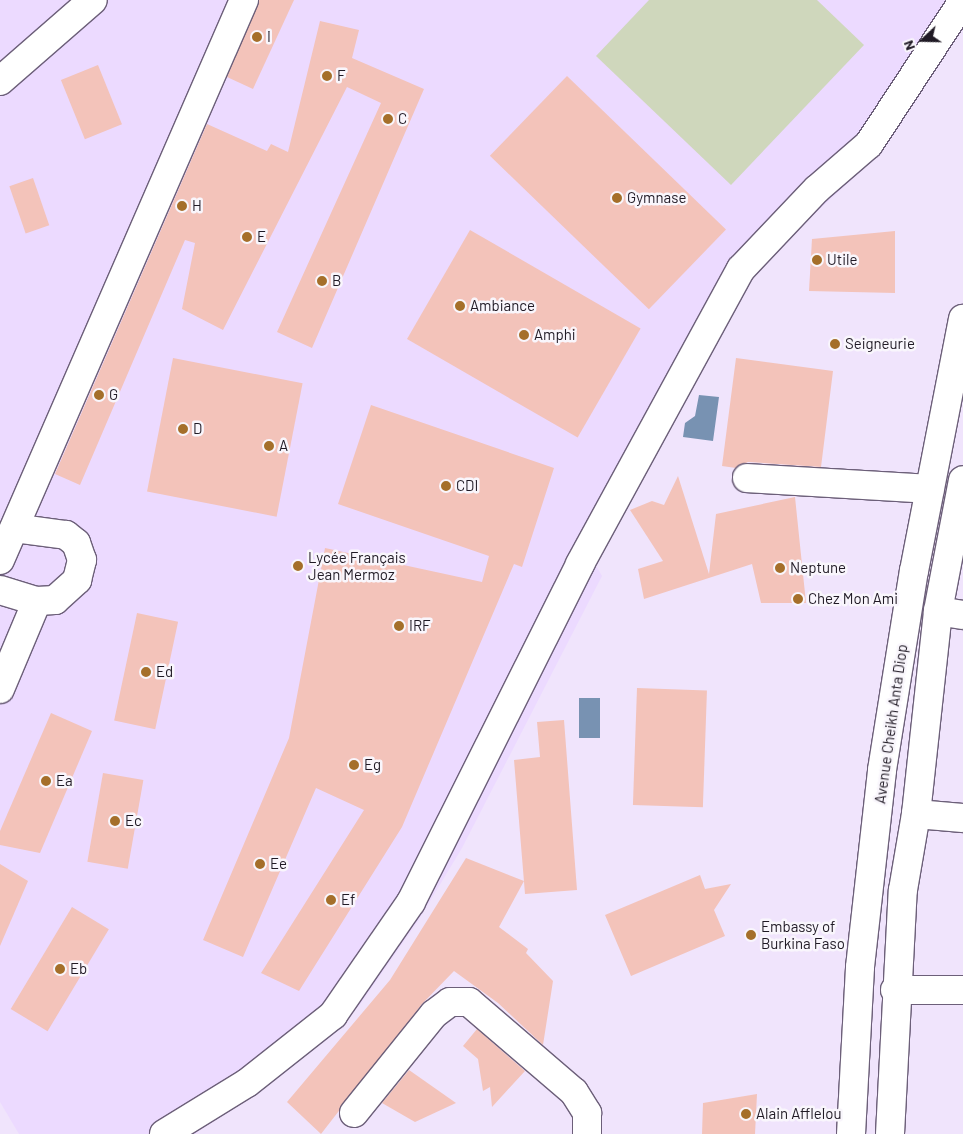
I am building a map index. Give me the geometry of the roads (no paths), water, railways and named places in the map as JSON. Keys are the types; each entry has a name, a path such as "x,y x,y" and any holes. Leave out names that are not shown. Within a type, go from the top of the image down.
{"street":[{"path":"0,560 244,0"},
{"path":"164,1134 247,1083 332,1015 411,902 580,564 740,269 817,189 869,144 963,1"},
{"path":"0,81 85,2"},
{"name":"Avenue Cheikh Anta Diop","path":"851,1134 860,967 882,770 930,489 963,318"},
{"path":"747,478 930,489"},
{"path":"890,1134 894,990 903,890 951,613 963,480"},
{"path":"0,590 37,601 55,600 77,580 82,560 76,543 66,535 14,528"},
{"path":"0,689 37,601"},
{"path":"916,814 963,818"},
{"path":"894,990 963,990"},
{"path":"354,1113 434,1014 450,1002 469,1002 574,1092 587,1113 587,1134"}],"water":[{"path":"699,395 719,397 713,441 683,437 685,423 695,416"},
{"path":"579,698 600,698 600,738 579,738"}],"place":[{"name":"I","path":"257,37"},
{"name":"F","path":"327,76"},
{"name":"C","path":"388,119"},
{"name":"Gymnase","path":"617,198"},
{"name":"H","path":"182,206"},
{"name":"E","path":"247,237"},
{"name":"Utile","path":"817,260"},
{"name":"B","path":"322,281"},
{"name":"Ambiance","path":"460,306"},
{"name":"Amphi","path":"524,335"},
{"name":"Seigneurie","path":"835,344"},
{"name":"G","path":"99,395"},
{"name":"D","path":"183,429"},
{"name":"A","path":"269,446"},
{"name":"CDI","path":"446,486"},
{"name":"Lycée Français Jean Mermoz","path":"298,566"},
{"name":"Neptune","path":"780,568"},
{"name":"Chez Mon Ami","path":"798,599"},
{"name":"IRF","path":"399,626"},
{"name":"Ed","path":"146,672"},
{"name":"Eg","path":"354,765"},
{"name":"Ea","path":"46,781"},
{"name":"Ec","path":"115,821"},
{"name":"Ee","path":"260,864"},
{"name":"Ef","path":"331,900"},
{"name":"Embassy of Burkina Faso","path":"751,935"},
{"name":"Eb","path":"60,969"},
{"name":"Alain Afflelou","path":"746,1114"}]}
